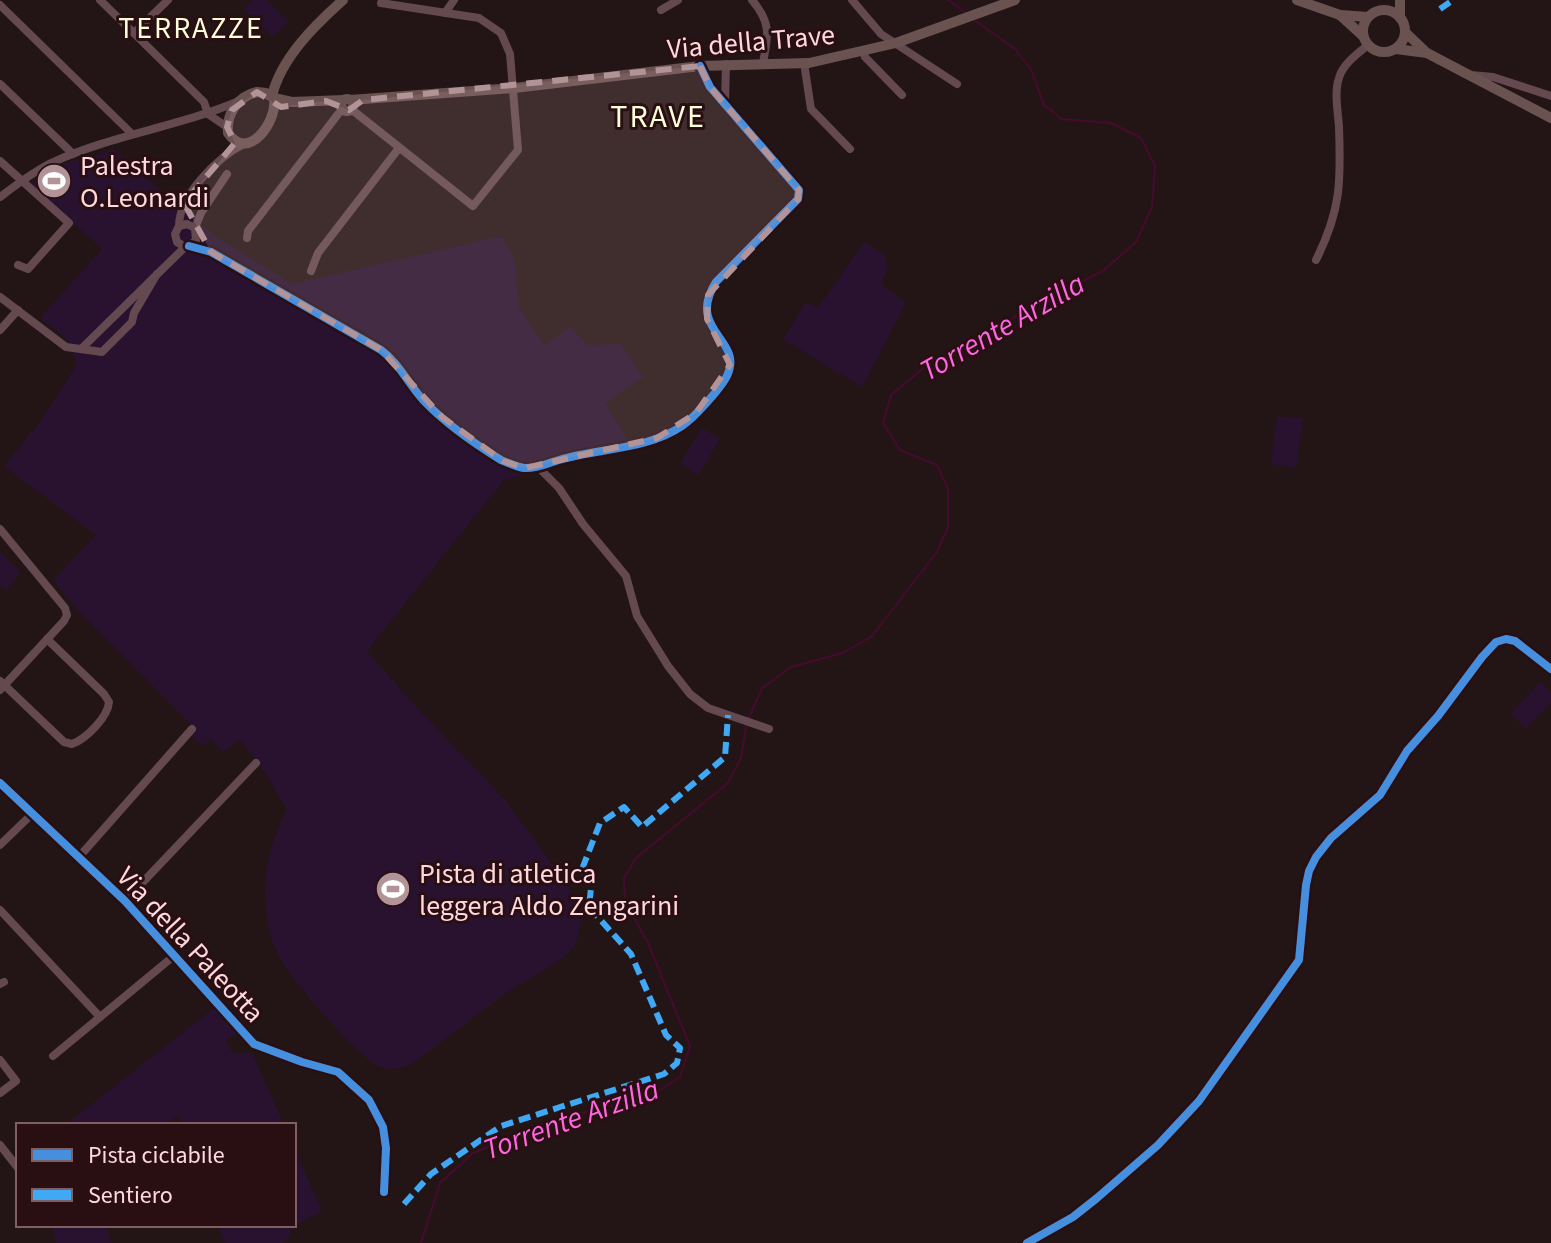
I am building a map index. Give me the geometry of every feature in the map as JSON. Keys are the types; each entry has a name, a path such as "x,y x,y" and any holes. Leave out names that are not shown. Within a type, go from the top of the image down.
{"main road":[{"path":"1297,0 1340,15 1368,17 1393,0"},
{"path":"1400,0 1400,18 1405,32 1427,53 1551,118"},
{"path":"257,92 280,71 341,1"},
{"name":"Via della Trave","path":"347,105 363,100 514,88 700,66 804,63 896,43 1010,2"},
{"path":"1382,10 1400,18"},
{"path":"1340,15 1365,41 1381,52 1396,49 1427,53"},
{"path":"1365,41 1363,26 1368,17"},
{"path":"1396,49 1403,42 1405,32"},
{"path":"274,116 273,97 280,71"},
{"path":"292,102 274,116 258,137 244,144 232,138 228,130 232,110 250,93 257,92 292,102 326,101 347,105"}],"street":[{"path":"100,0 204,102 208,114 228,130 225,154"},
{"path":"134,33 168,0"},
{"path":"445,13 454,0"},
{"path":"661,10 678,0"},
{"path":"752,0 767,21 763,63"},
{"path":"852,0 881,34 957,84"},
{"path":"247,238 248,231 347,105 473,206 518,150 510,54 501,33 479,18 381,3"},
{"path":"0,5 132,134"},
{"path":"1316,260 1331,230 1338,203 1341,167 1338,79 1365,41"},
{"path":"863,52 902,95"},
{"path":"804,63 811,109 850,149"},
{"path":"725,104 726,64"},
{"path":"175,239 187,246 211,252 381,350 393,359 426,403 503,461 525,468 538,467 560,459 637,444 681,426 727,377 729,353 707,319 708,295 716,282 798,199 799,190 706,82 700,66"},
{"path":"280,71 282,90 292,102"},
{"path":"1471,75 1493,77 1551,96"},
{"path":"0,84 73,154"},
{"path":"0,197 49,164 73,154 132,134 208,114 239,101"},
{"path":"173,255 184,203 225,154 244,144"},
{"path":"311,271 318,253 399,148"},
{"path":"0,161 69,223 28,269 18,265"},
{"path":"81,349 173,255 187,246 201,213 227,174"},
{"path":"184,203 195,230 211,252"},
{"path":"179,226 195,230"},
{"path":"0,297 59,343 74,350 102,352 132,322 157,274"},
{"path":"0,330 18,310"},
{"path":"538,467 559,488 583,524 626,576 637,616 668,666 690,694 708,708 769,729"},
{"path":"0,529 66,610 65,620 2,686 67,743 77,743 105,715 109,705 106,696 47,639"},
{"path":"1027,1243 1073,1217 1097,1198 1158,1145 1199,1101 1299,960 1306,885 1316,857 1331,838 1380,795 1407,751 1438,716 1482,657 1496,642 1506,639 1515,641 1551,669"},
{"path":"79,857 192,729"},
{"path":"125,901 256,763"},
{"name":"Via della Paleotta","path":"0,783 125,901 254,1044 264,1050 338,1072 369,1100 383,1127 385,1138 384,1192"},
{"path":"0,845 32,814"},
{"path":"0,910 100,1017"},
{"path":"53,1056 175,955"},
{"path":"0,1060 16,1081 0,1093"},
{"path":"0,1145 16,1165"}],"highlighted area":[{"path":"700,66 710,87 799,190 798,199 708,295 707,319 730,365 696,413 657,438 525,468 503,461 442,417 381,350 211,252 184,203 235,143 227,127 232,110 257,92 281,107 326,101 349,110 363,100"}],"shaded area":[{"path":"253,0 266,0 288,22 273,37 244,9"},
{"path":"113,149 214,236 292,284 502,236 514,259 519,307 544,346 570,327 587,345 621,344 643,377 605,403 630,443 535,464 535,473 504,480 367,651 507,802 569,888 579,911 580,928 575,946 562,959 506,993 405,1067 382,1068 359,1051 313,1002 277,951 267,916 266,869 287,809 260,765 239,739 223,752 211,739 203,746 191,735 196,730 76,608 53,580 96,535 4,466 40,422 77,364 68,340 40,318 102,249 32,185 59,166 77,159 80,162"},
{"path":"864,242 884,255 888,268 881,284 906,303 862,387 783,339 806,302 818,308"},
{"path":"1277,416 1303,419 1296,468 1271,464"},
{"path":"702,428 720,439 698,475 680,464"},
{"path":"0,552 21,573 6,590 0,585"},
{"path":"1540,682 1551,693 1551,702 1526,729 1511,714"},
{"path":"217,1006 238,1033 225,1040 233,1053 252,1053 283,1123 183,1123 176,1116 167,1123 68,1123"},
{"path":"296,1152 322,1211 296,1225"},
{"path":"52,1227 107,1227 111,1243 56,1243"},
{"path":"219,1227 292,1227 288,1240 282,1243 225,1243"}],"waterway":[{"name":"Torrente Arzilla","path":"948,0 966,13"},
{"name":"Torrente Arzilla","path":"748,720 762,688 791,667 843,653 872,636 937,552 948,527 948,489 937,465 900,450 883,423 891,395 932,361 1104,270 1136,242 1152,207 1155,166 1141,138 1111,123 1062,119 1044,105 1031,69 1015,49 974,20"},
{"name":"Torrente Arzilla","path":"421,1243 440,1183 473,1153 553,1120 651,1096 680,1077 690,1046 648,943 625,902 624,878 636,858 728,783 741,758 746,726"}],"marked path":[{"path":"1440,9 1453,0"},
{"path":"404,1204 431,1174 501,1126 664,1074 677,1063 680,1048 666,1035 631,954 589,907 591,888 582,869 600,823 624,807 642,827 725,757 728,715"}],"cycle path":[{"path":"189,246 211,252 381,350 441,417 501,460 533,468 574,456 654,440 687,422 727,376 729,353 711,324 707,312 708,299 716,282 798,199 799,190 710,87 700,66"},
{"path":"1027,1243 1073,1217 1097,1198 1158,1145 1199,1101 1299,960 1306,885 1316,857 1331,838 1380,795 1407,751 1438,716 1482,657 1496,642 1506,639 1515,641 1551,669"},
{"path":"0,783 125,901 254,1044 338,1072 369,1100 383,1127 386,1148 384,1192"}],"place":[{"name":"Palestra O.Leonardi","path":"54,181"},
{"name":"Pista di atletica leggera Aldo Zengarini","path":"393,889"}],"district":[{"name":"TERRAZZE","path":"191,28"},
{"name":"TRAVE","path":"658,116"}]}
